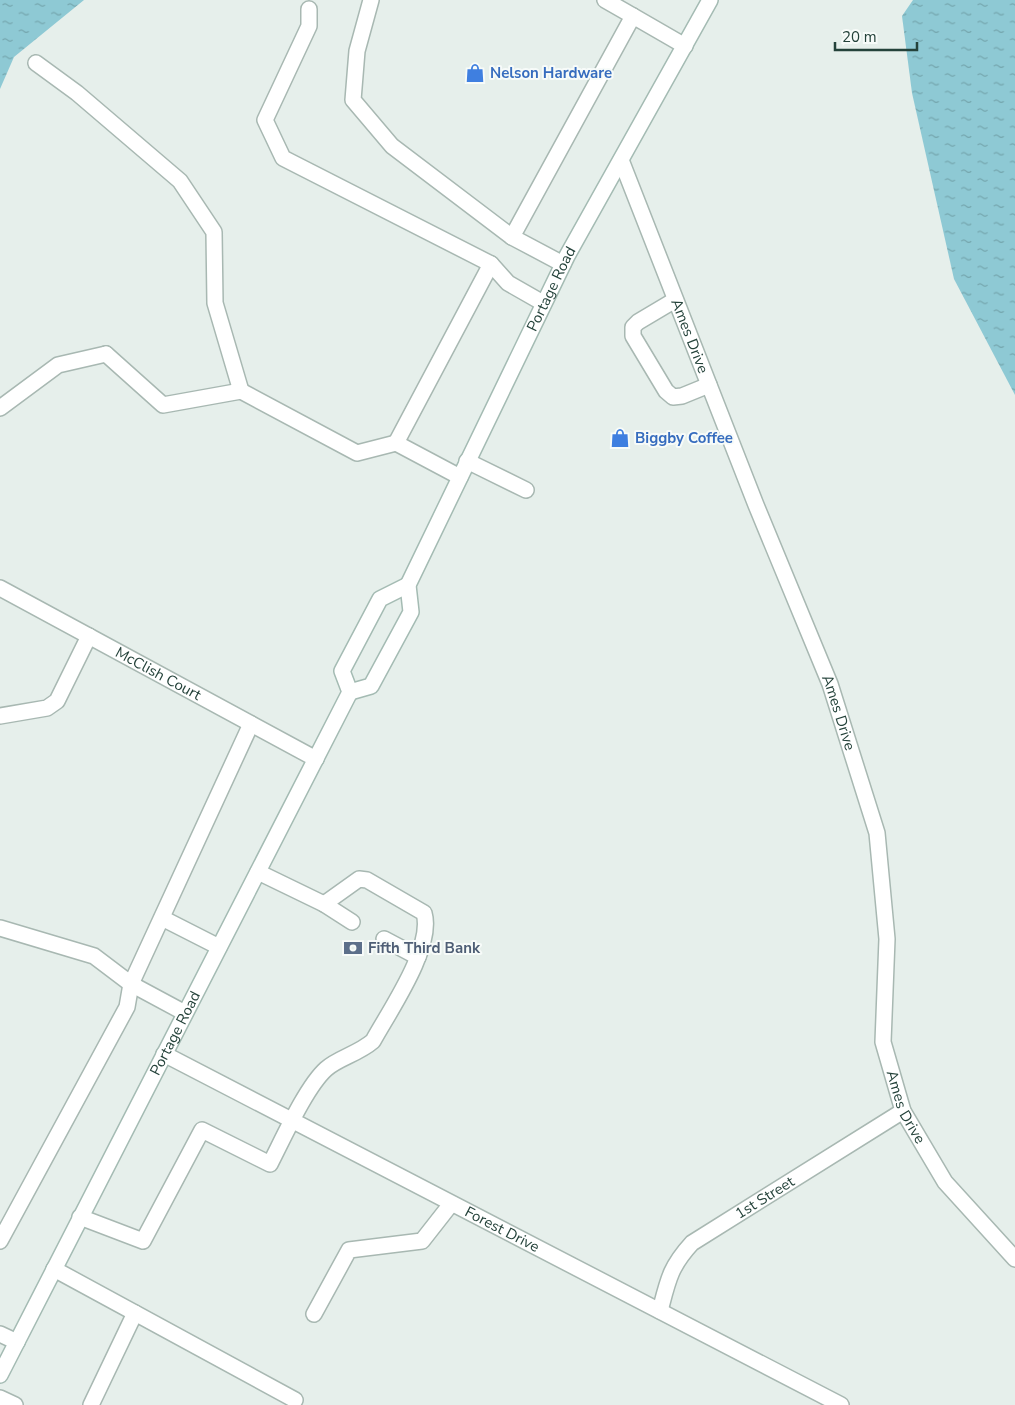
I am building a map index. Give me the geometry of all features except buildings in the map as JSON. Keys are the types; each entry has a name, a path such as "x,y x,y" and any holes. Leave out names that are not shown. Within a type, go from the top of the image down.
{"street":[{"path":"371,0 368,3 357,51 354,100 392,146 512,237 563,264"},
{"path":"605,0 685,46"},
{"name":"Portage Road","path":"408,585 563,264 710,0"},
{"path":"309,9 309,26 265,120 283,158 491,264 508,283 543,303"},
{"path":"512,237 633,16"},
{"path":"36,63 77,93 180,181 214,232 215,303 241,391"},
{"name":"Ames Drive","path":"621,160 708,385 830,684 877,833 887,938 882,1042 903,1111 945,1182 1015,1258"},
{"path":"396,443 491,264"},
{"path":"676,300 638,322 633,327 633,336 666,391 673,397 682,396 708,385"},
{"path":"0,408 58,365 106,354 163,405 241,391 356,453 396,443 460,477"},
{"path":"468,461 526,490"},
{"path":"408,585 411,612 371,686 350,692 342,671 380,599 408,585"},
{"name":"McClish Court","path":"0,588 316,760"},
{"path":"0,716 47,708 56,701 89,636"},
{"name":"Portage Road","path":"0,1375 350,692"},
{"path":"0,1241 128,1008 132,984 251,724"},
{"path":"258,872 324,904 352,922"},
{"path":"80,1217 143,1240 202,1130 270,1164 292,1121 326,1069 361,1051 373,1041 418,957 425,940 426,920 424,913 367,880 359,879 352,882 324,904"},
{"path":"162,918 219,947"},
{"path":"0,928 94,956 132,984 185,1012"},
{"path":"384,939 418,957"},
{"name":"Forest Drive","path":"164,1054 841,1405"},
{"name":"1st Street","path":"660,1311 671,1269 692,1243 903,1111"},
{"path":"314,1314 350,1250 422,1241 451,1204"},
{"path":"54,1269 295,1400"},
{"path":"91,1405 135,1314"},
{"path":"0,1334 17,1342"},
{"path":"0,1398 14,1405"}],"water":[{"path":"0,0 84,0 14,57 0,89"},
{"path":"913,0 1015,0 1015,395 954,279 912,93 902,16"}],"place":[{"name":"Nelson Hardware","path":"475,73"},
{"name":"Biggby Coffee","path":"620,438"},
{"name":"Fifth Third Bank","path":"353,948"}]}
